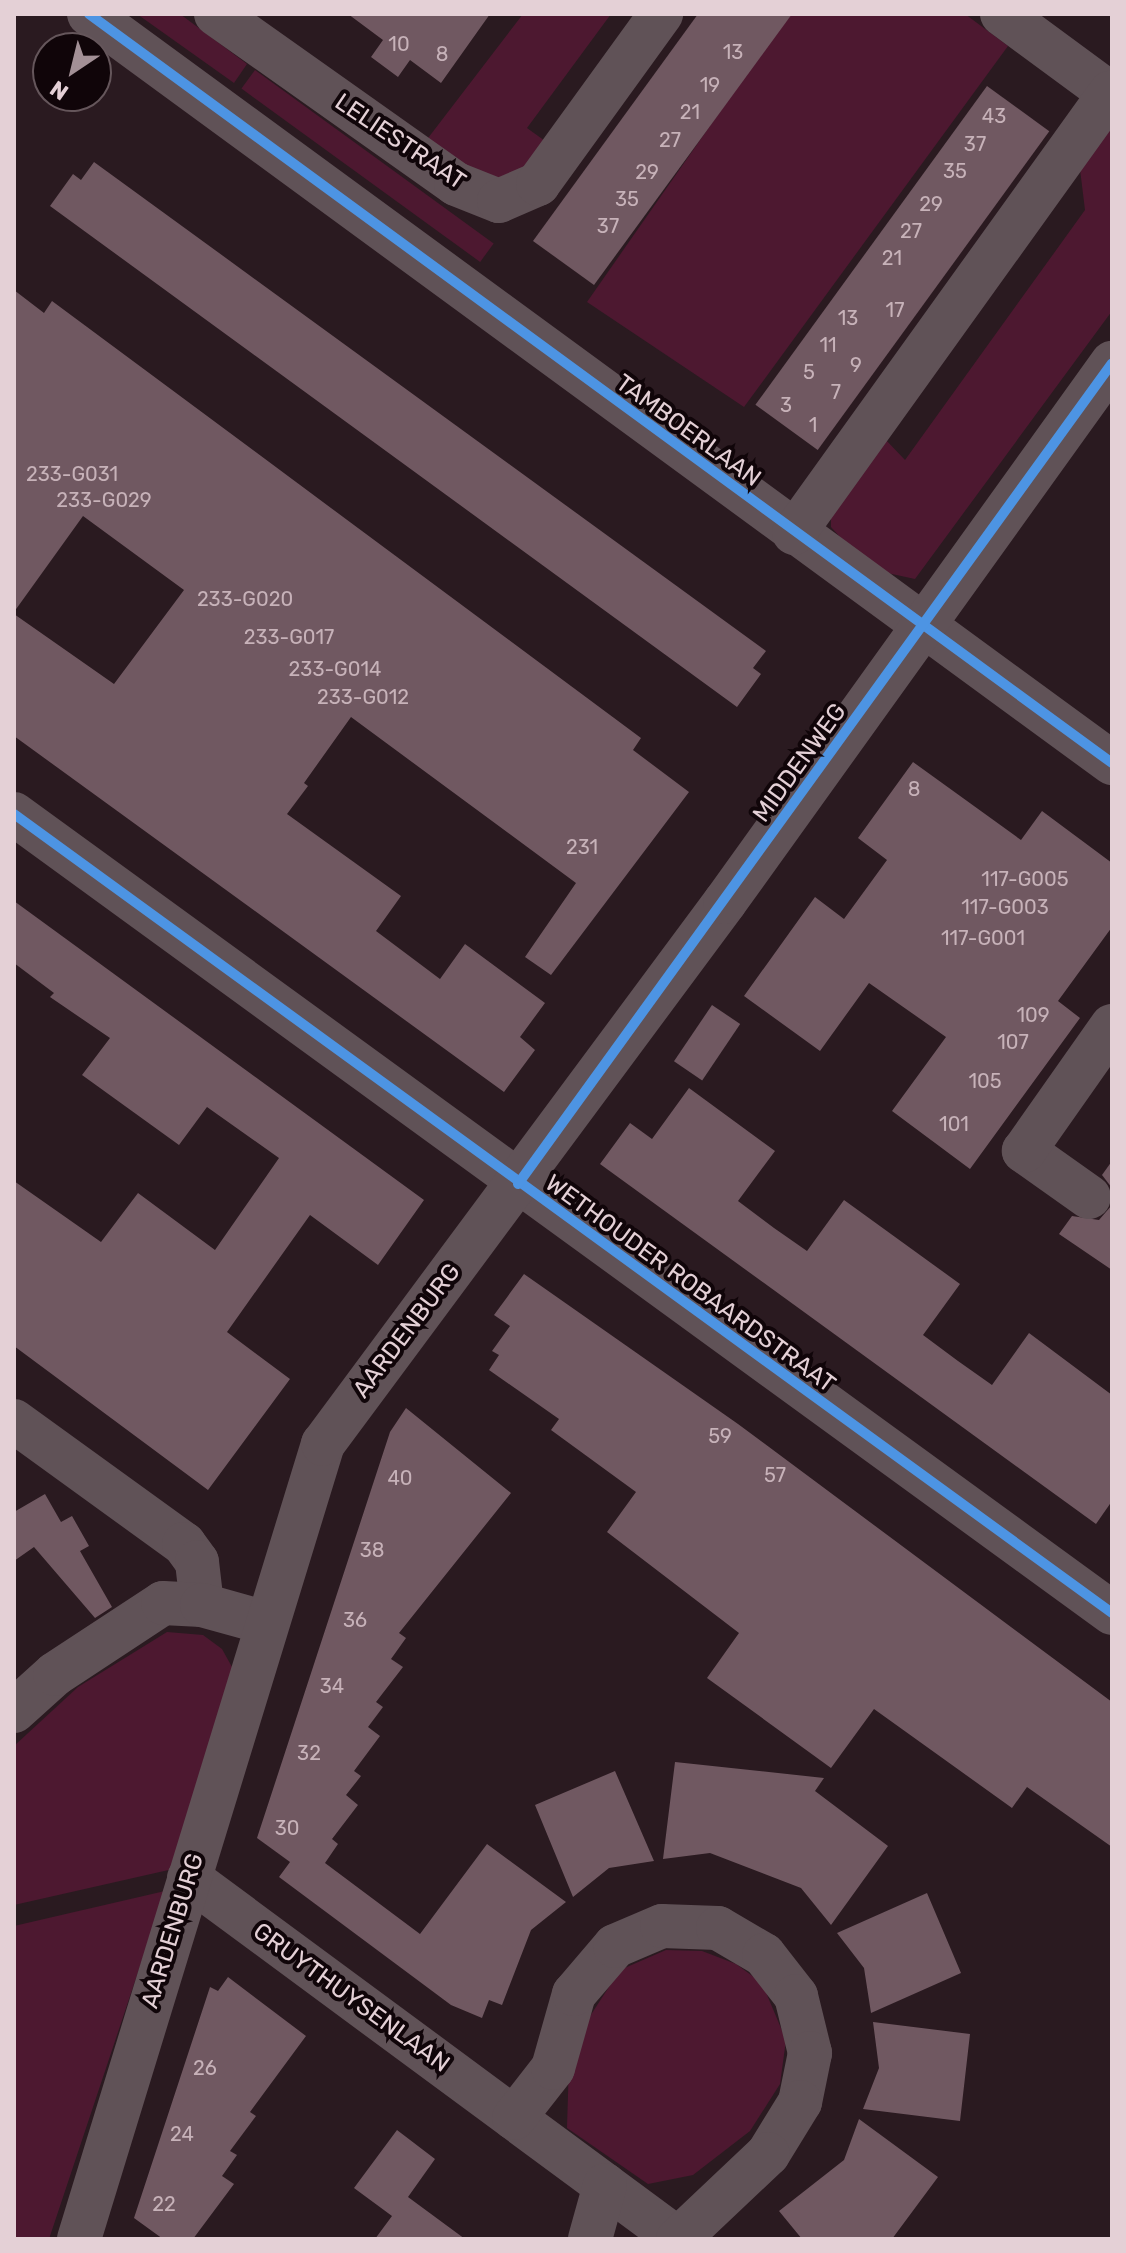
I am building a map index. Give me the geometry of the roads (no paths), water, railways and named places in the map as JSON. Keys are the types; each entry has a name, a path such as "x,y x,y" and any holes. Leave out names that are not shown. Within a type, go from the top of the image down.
{"street":[{"name":"TAMBOERLAAN","path":"89,14 1112,763"},
{"name":"LELIESTRAAT","path":"216,14 456,184 499,201 538,184 661,14"},
{"path":"794,533 1111,94 1002,14"},
{"name":"MIDDENWEG","path":"518,1184 1112,363"},
{"name":"WETHOUDER ROBAARDSTRAAT","path":"14,814 518,1184 1112,1613"},
{"path":"1089,1197 1024,1151 1112,1026"},
{"name":"AARDENBURG","path":"79,2239 323,1444 518,1184"},
{"path":"14,1421 184,1544 199,1571 202,1605"},
{"path":"14,1711 55,1674 163,1603 202,1605 267,1623"},
{"name":"GRUYTHUYSENLAAN","path":"189,1878 514,2118 605,2185 678,2239 768,2154 800,2102 810,2053 796,1996 764,1955 718,1928 662,1926 615,1946 574,1994 553,2068 514,2118"},
{"path":"590,2239 605,2185"}]}
